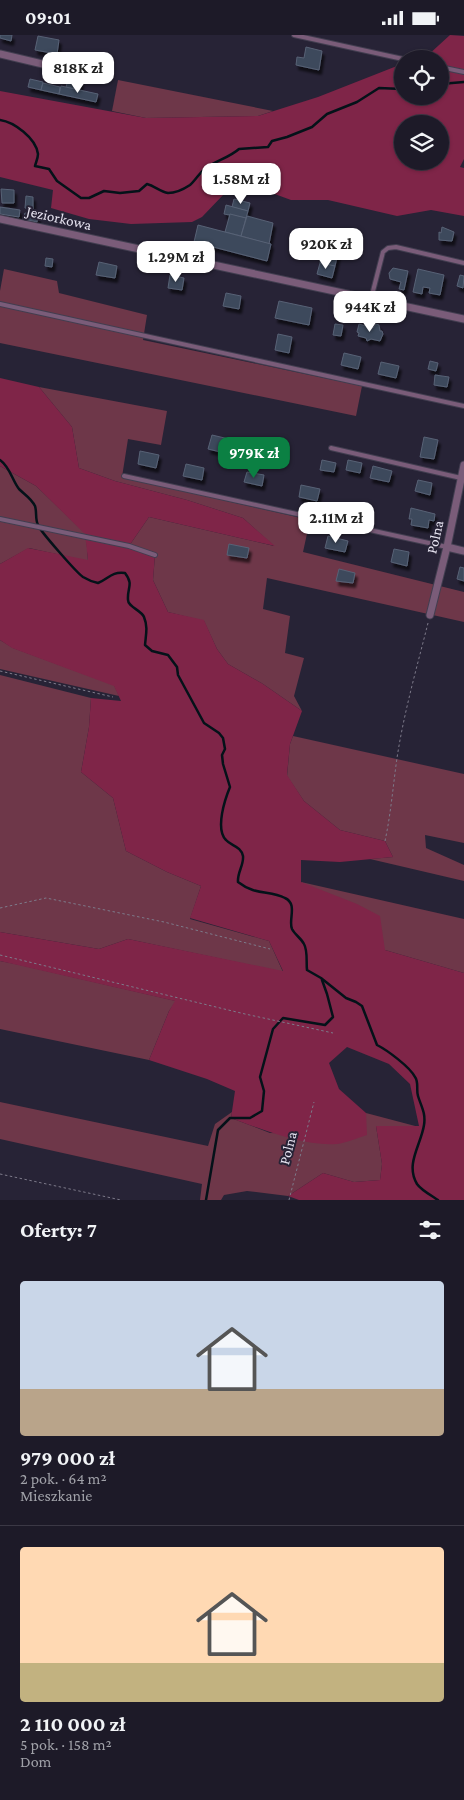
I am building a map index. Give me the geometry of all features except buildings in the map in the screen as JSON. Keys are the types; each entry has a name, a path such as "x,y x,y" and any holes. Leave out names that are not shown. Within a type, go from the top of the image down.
{"street":[{"path":"0,54 89,75"},
{"name":"Jeziorkowa","path":"0,219 464,319"},
{"name":"Polna","path":"430,615 447,547 464,465"},
{"path":"447,547 464,551"}],"lane":[{"path":"294,35 394,57"},
{"path":"449,69 464,72"},
{"path":"372,299 382,252 388,247 396,247 464,263"},
{"path":"0,304 464,406"},
{"path":"331,448 462,478"},
{"path":"124,476 447,547"},
{"path":"0,519 129,546 155,555"}],"path":[{"path":"385,841 392,809 397,759 404,721 430,615"},
{"path":"0,671 113,697"},
{"path":"0,908 46,898 164,922 270,949"},
{"path":"0,955 236,1012 332,1033"},
{"name":"Polna","path":"290,1200 314,1102"},
{"path":"0,1174 121,1200"}],"shaded area":[{"path":"450,35 464,36 464,159 460,167 464,168 464,216 431,210 397,216 328,200 291,200 261,189 224,194 202,217 192,222 131,224 89,219 51,208 53,190 0,177 0,91 146,118 258,116 318,97 394,67 394,105 449,105 449,50 434,50"},
{"path":"118,80 273,111 258,116 146,118 112,111"},
{"path":"4,269 57,281 59,293 147,315 143,340 362,386 356,416 0,343 0,291"},
{"path":"0,378 39,387 72,427 79,468 115,481 187,500 243,518 275,546 149,517 129,546 155,555 153,580 168,612 204,620 217,649 228,664 263,684 302,711 290,744 287,775 304,801 340,830 385,841 393,857 340,862 301,860 301,882 357,904 380,916 385,950 464,973 464,1200 299,1200 288,1196 323,1173 354,1182 380,1180 382,1164 376,1126 419,1126 410,1084 389,1064 347,1047 329,1063 339,1089 366,1113 367,1135 337,1144 311,1143 297,1140 231,1118 235,1091 207,1079 149,1060 175,1001 0,961 0,932 99,949 128,939 283,971 269,941 190,918 201,886 167,872 126,851 113,798 81,772 89,727 91,698 121,701 114,686 12,648 0,640 0,564 28,548 88,560 85,534 36,486 0,466"},
{"path":"39,387 167,411 161,445 128,439 122,477 310,520 303,552 464,592 464,622 267,578 263,609 290,616 285,653 304,658 294,696 302,711 263,684 228,664 217,649 204,621 168,612 153,580 155,555 129,546 149,517 274,546 243,518 187,500 115,481 79,468 72,427"},
{"path":"0,466 36,486 86,534 88,561 29,548 0,564"},
{"path":"0,640 13,648 114,685 119,696 0,669"},
{"path":"0,675 91,698 89,727 81,772 113,798 126,851 167,872 201,886 190,919 269,941 283,972 128,939 99,949 0,932"},
{"path":"293,736 464,774 464,843 425,835 426,848 464,865 464,881 370,859 393,857 385,841 340,830 304,801 287,776 290,744"},
{"path":"301,882 464,919 464,973 385,950"},
{"path":"0,961 176,1001 169,1011 149,1060 0,1029"},
{"path":"0,1102 208,1146 215,1124 232,1112 231,1118 270,1133 366,1135 366,1113 419,1127 376,1126 382,1164 380,1180 354,1182 323,1173 288,1196 247,1191 224,1195 221,1200 200,1200 202,1184 0,1139"}],"waterway":[{"path":"449,83 464,82"},
{"path":"0,120 18,127 33,142 38,154 35,166 49,169 57,181 81,198 89,198 104,191 120,193 139,191 147,184 171,193 190,185 206,168 239,149 268,147 272,141 312,127 327,114 357,102 379,88 394,89"},
{"path":"0,460 6,466 19,489 30,499 36,508 37,523 40,529 79,574 98,583 113,574 125,573 128,577 130,583 129,602 144,617 145,645 152,651 168,655 177,667 178,675 204,723 223,738 225,749 222,755 223,764 230,787 222,814 221,829 226,840 238,848 243,856 238,882 251,889 279,896 289,901 292,908 292,929 305,947 307,970 321,978 346,998 362,1006 377,1045 398,1059 415,1077 417,1081 417,1094 424,1113 424,1121 413,1162 414,1177 419,1186 438,1200"},
{"path":"206,1200 218,1130 230,1118 250,1118 262,1111 264,1091 260,1077 273,1029 283,1018 325,1025 333,1017 322,980"}]}
